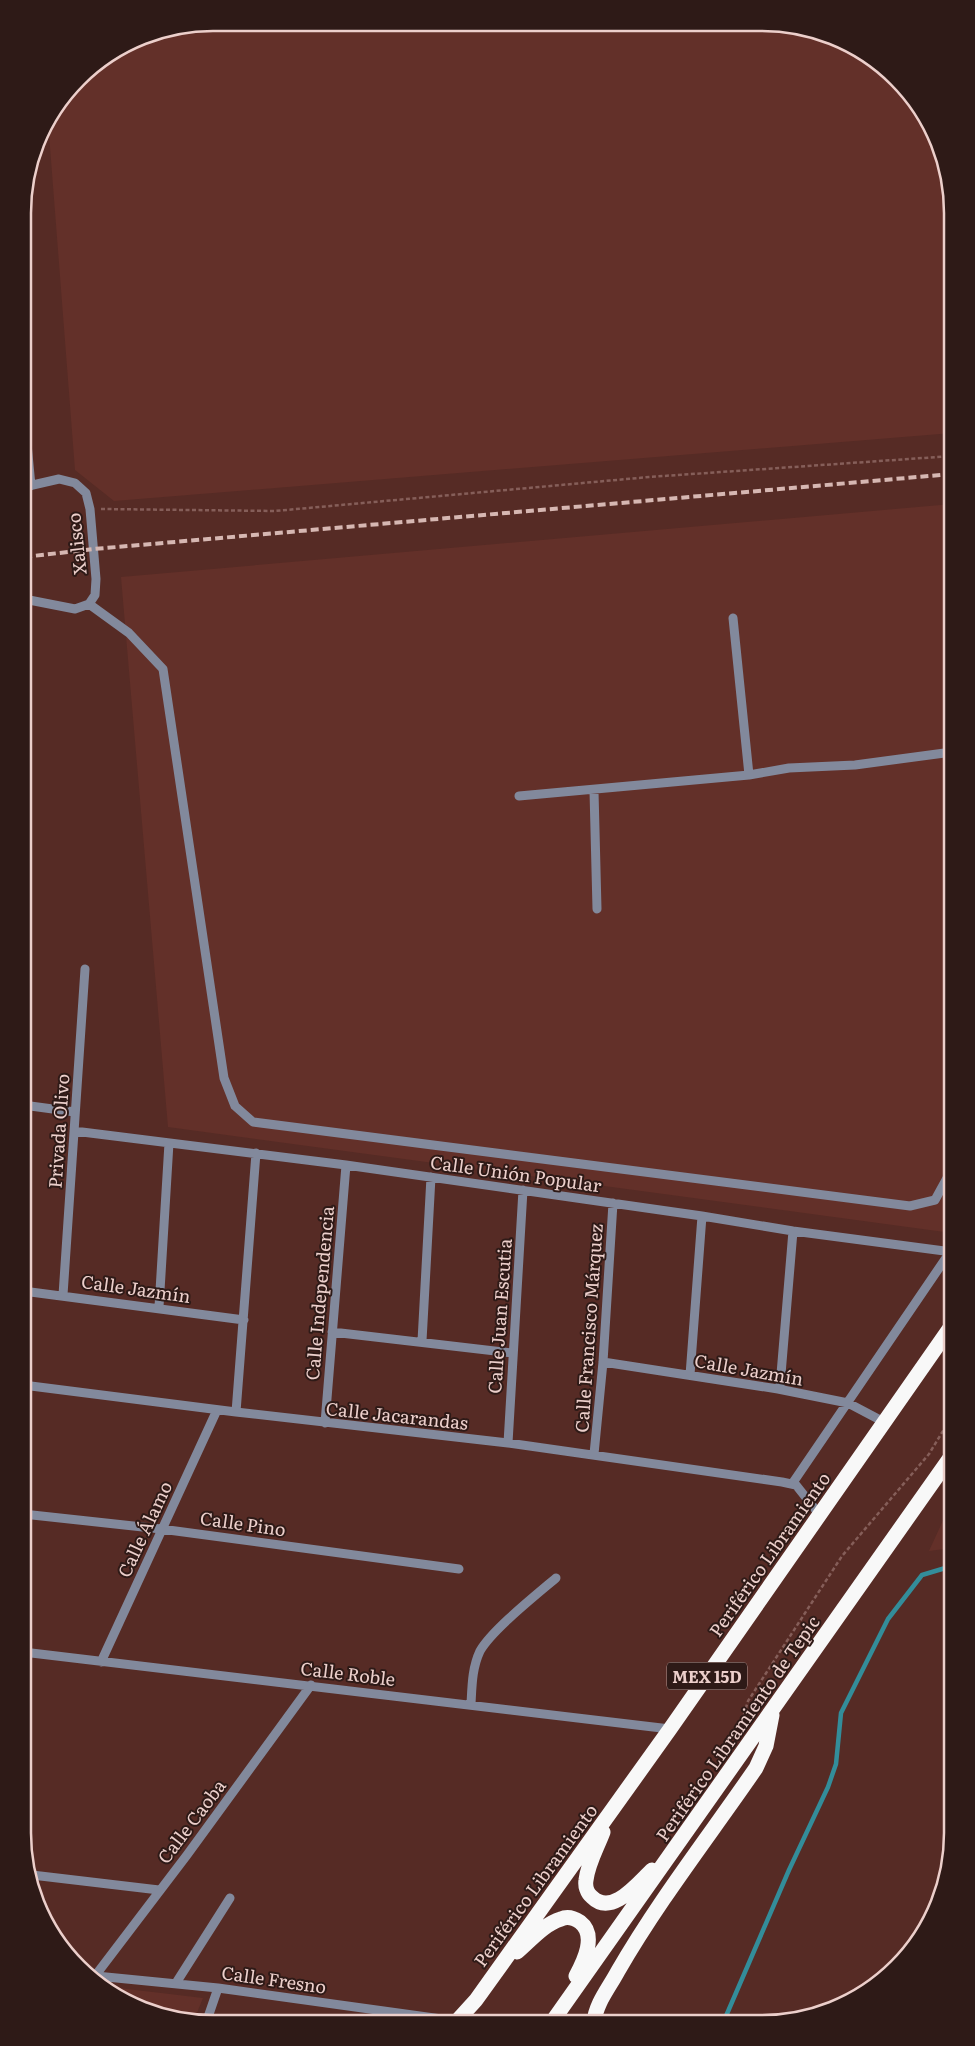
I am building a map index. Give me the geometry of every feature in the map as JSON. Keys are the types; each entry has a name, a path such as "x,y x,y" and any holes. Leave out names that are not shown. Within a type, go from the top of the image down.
{"highway":[{"name":"Periférico Libramiento","path":"462,2015 476,2000 670,1729 944,1336"},
{"name":"Periférico Libramiento de Tepic","path":"557,2015 944,1466"},
{"path":"595,2015 595,2010 671,1888 756,1768 766,1746 774,1709"},
{"path":"613,1808 586,1875 586,1889 594,1900 607,1904 620,1899 672,1851"},
{"path":"501,1965 555,1922 568,1917 580,1922 588,1933 585,1959 557,2015"}],"street":[{"name":"Xalisco","path":"31,485 59,479 75,483 86,493 90,509 96,579 95,595 89,604"},
{"path":"31,600 75,609 89,604 129,632 163,669 224,1078 235,1106 253,1122 910,1206 935,1200 944,1184"},
{"path":"733,618 749,775"},
{"path":"519,796 594,791 749,775 789,768 855,765 944,753"},
{"path":"594,791 597,909"},
{"name":"Privada Olivo","path":"64,1295 85,969"},
{"path":"31,1105 75,1112"},
{"name":"Calle Unión Popular","path":"74,1131 346,1165 702,1216 793,1231 944,1251"},
{"path":"159,1308 169,1143"},
{"path":"236,1412 256,1153"},
{"name":"Calle Independencia","path":"325,1423 346,1165"},
{"path":"422,1341 431,1177"},
{"name":"Calle Juan Escutia","path":"508,1443 512,1353 524,1190"},
{"name":"Calle Francisco Márquez","path":"594,1454 604,1362 613,1203"},
{"path":"690,1375 702,1216"},
{"path":"778,1389 780,1386 793,1231"},
{"path":"819,1514 802,1491 792,1484 944,1262"},
{"name":"Calle Jazmín","path":"31,1292 244,1320"},
{"path":"332,1332 512,1353"},
{"name":"Calle Jazmín","path":"604,1362 778,1389 848,1404 884,1422"},
{"name":"Calle Jacarandas","path":"31,1386 217,1410 594,1454 792,1484"},
{"name":"Calle Álamo","path":"101,1662 217,1410"},
{"name":"Calle Pino","path":"31,1515 161,1529 459,1569"},
{"path":"471,1704 472,1675 481,1651 497,1632 556,1578"},
{"name":"Calle Roble","path":"31,1653 670,1729"},
{"name":"Calle Caoba","path":"94,1970 159,1890 311,1685"},
{"path":"36,1876 159,1890"},
{"path":"176,1984 230,1898"},
{"name":"Calle Fresno","path":"102,1976 218,1988 413,2015"},
{"path":"209,2015 218,1988"}],"path":[{"path":"90,509 275,511 649,477 944,457"},
{"path":"740,1727 748,1701 842,1556 929,1454 944,1429"}],"shaded area":[{"path":"214,31 761,31 785,33 808,37 831,45 863,62 898,93 913,112 930,144 938,167 944,214 944,434 114,501 75,470 49,135 62,112 93,77 112,62 144,45 167,37"},
{"path":"944,505 944,1232 168,1127 121,577"},
{"path":"944,1518 944,1549 929,1551"},
{"path":"119,1988 203,1998 197,2014 190,2013 155,2005"}],"waterway":[{"path":"726,2015 789,1870 828,1787 836,1764 841,1713 888,1619 922,1575 944,1568"}],"railway":[{"path":"31,556 94,549 944,475"}]}
